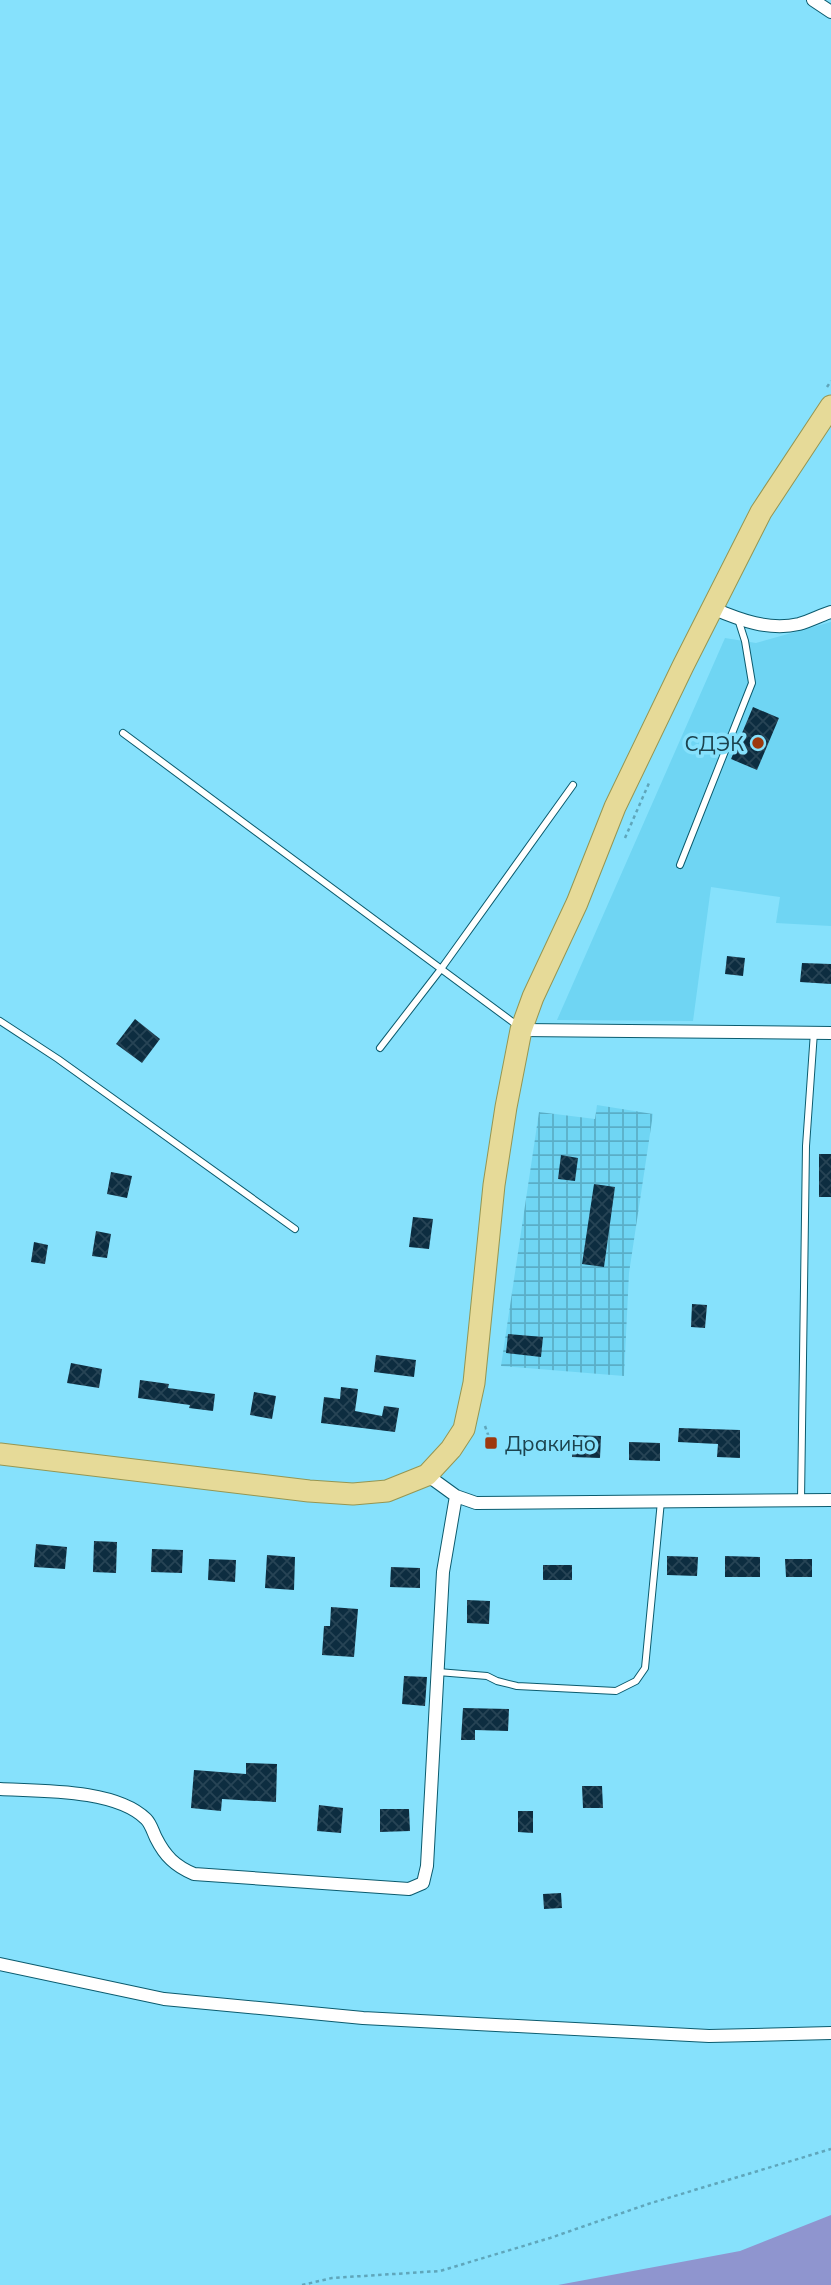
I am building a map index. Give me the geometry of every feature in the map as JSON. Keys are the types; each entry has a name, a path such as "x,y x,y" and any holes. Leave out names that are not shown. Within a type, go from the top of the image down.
{"main road":[{"path":"0,1454 353,1494 387,1490 427,1475 451,1449 468,1417 474,1383 494,1185 506,1107 522,1030 533,997 577,903 615,807 712,608 761,512 831,406"}],"street":[{"path":"813,0 831,12"},
{"path":"712,608 738,619 769,626 798,624 831,611"},
{"path":"522,1030 831,1032"},
{"path":"427,1475 456,1496 476,1503 831,1500"},
{"path":"0,1789 103,1798 134,1809 148,1821 162,1851 177,1867 194,1874 409,1889 424,1883 443,1572 456,1496"},
{"path":"0,1965 164,1999 363,2018 709,2036 831,2033"}],"lane":[{"path":"680,865 752,682 738,619"},
{"path":"123,733 522,1030"},
{"path":"380,1048 441,969 573,785"},
{"path":"0,1021 58,1059 295,1229"},
{"path":"801,1500 806,1146 814,1032"},
{"path":"438,1672 486,1676 517,1686 615,1691 636,1681 645,1668 661,1501"}],"path":[{"path":"623,841 652,778"},
{"path":"482,1419 491,1443"},
{"path":"302,2285 332,2278 440,2271 831,2149"}],"shaded area":[{"path":"831,622 831,926 776,923 780,897 711,887 693,1021 557,1020 725,638 756,643"},
{"path":"597,1105 653,1114 629,1273 624,1376 501,1366 539,1112 595,1119"},
{"path":"831,2215 831,2285 558,2285 740,2251"}],"building":[{"path":"753,707 779,718 757,770 731,759"},
{"path":"727,956 745,958 743,976 725,974"},
{"path":"802,963 831,964 831,984 800,982"},
{"path":"135,1019 160,1039 142,1063 116,1044"},
{"path":"819,1154 831,1154 831,1197 819,1197"},
{"path":"561,1155 578,1158 575,1181 558,1179"},
{"path":"111,1172 132,1176 127,1198 107,1194"},
{"path":"594,1184 615,1187 604,1267 582,1264"},
{"path":"413,1217 433,1219 429,1249 409,1247"},
{"path":"96,1231 111,1234 107,1258 92,1256"},
{"path":"34,1242 48,1245 45,1264 31,1262"},
{"path":"692,1304 707,1305 705,1328 691,1327"},
{"path":"508,1334 543,1337 541,1357 506,1353"},
{"path":"376,1355 416,1360 414,1377 374,1372"},
{"path":"71,1363 102,1369 99,1388 67,1383"},
{"path":"140,1380 169,1384 168,1388 215,1394 213,1411 138,1398"},
{"path":"341,1387 358,1389 355,1411 382,1416 384,1406 399,1408 395,1432 321,1423 324,1397 340,1399"},
{"path":"254,1392 276,1396 272,1419 250,1415"},
{"path":"679,1428 740,1430 740,1458 717,1457 718,1444 678,1442"},
{"path":"573,1435 601,1436 600,1458 572,1457"},
{"path":"629,1442 660,1443 660,1461 629,1460"},
{"path":"94,1541 117,1542 116,1573 93,1572"},
{"path":"36,1544 67,1547 65,1569 34,1567"},
{"path":"152,1549 183,1550 182,1573 151,1572"},
{"path":"267,1555 295,1557 294,1590 265,1588"},
{"path":"667,1556 698,1557 697,1576 667,1575"},
{"path":"725,1556 760,1557 760,1577 725,1577"},
{"path":"209,1559 236,1560 235,1582 208,1580"},
{"path":"785,1559 812,1559 812,1577 786,1577"},
{"path":"543,1565 572,1565 572,1580 543,1580"},
{"path":"391,1567 420,1568 420,1588 390,1587"},
{"path":"467,1600 490,1601 489,1624 467,1623"},
{"path":"331,1607 358,1609 354,1657 322,1655 324,1626 330,1626"},
{"path":"404,1676 427,1677 425,1706 402,1704"},
{"path":"463,1708 509,1709 508,1731 475,1730 475,1740 461,1740"},
{"path":"246,1763 277,1764 276,1802 222,1799 221,1811 191,1808 194,1770 246,1774"},
{"path":"582,1786 602,1786 603,1808 583,1808"},
{"path":"319,1805 343,1808 341,1833 317,1831"},
{"path":"380,1809 409,1809 410,1831 380,1832"},
{"path":"518,1811 533,1811 533,1833 518,1832"},
{"path":"561,1893 562,1908 544,1909 543,1894"}],"place":[{"name":"СДЭК","path":"758,743"},
{"name":"Дракино","path":"491,1443"}]}
